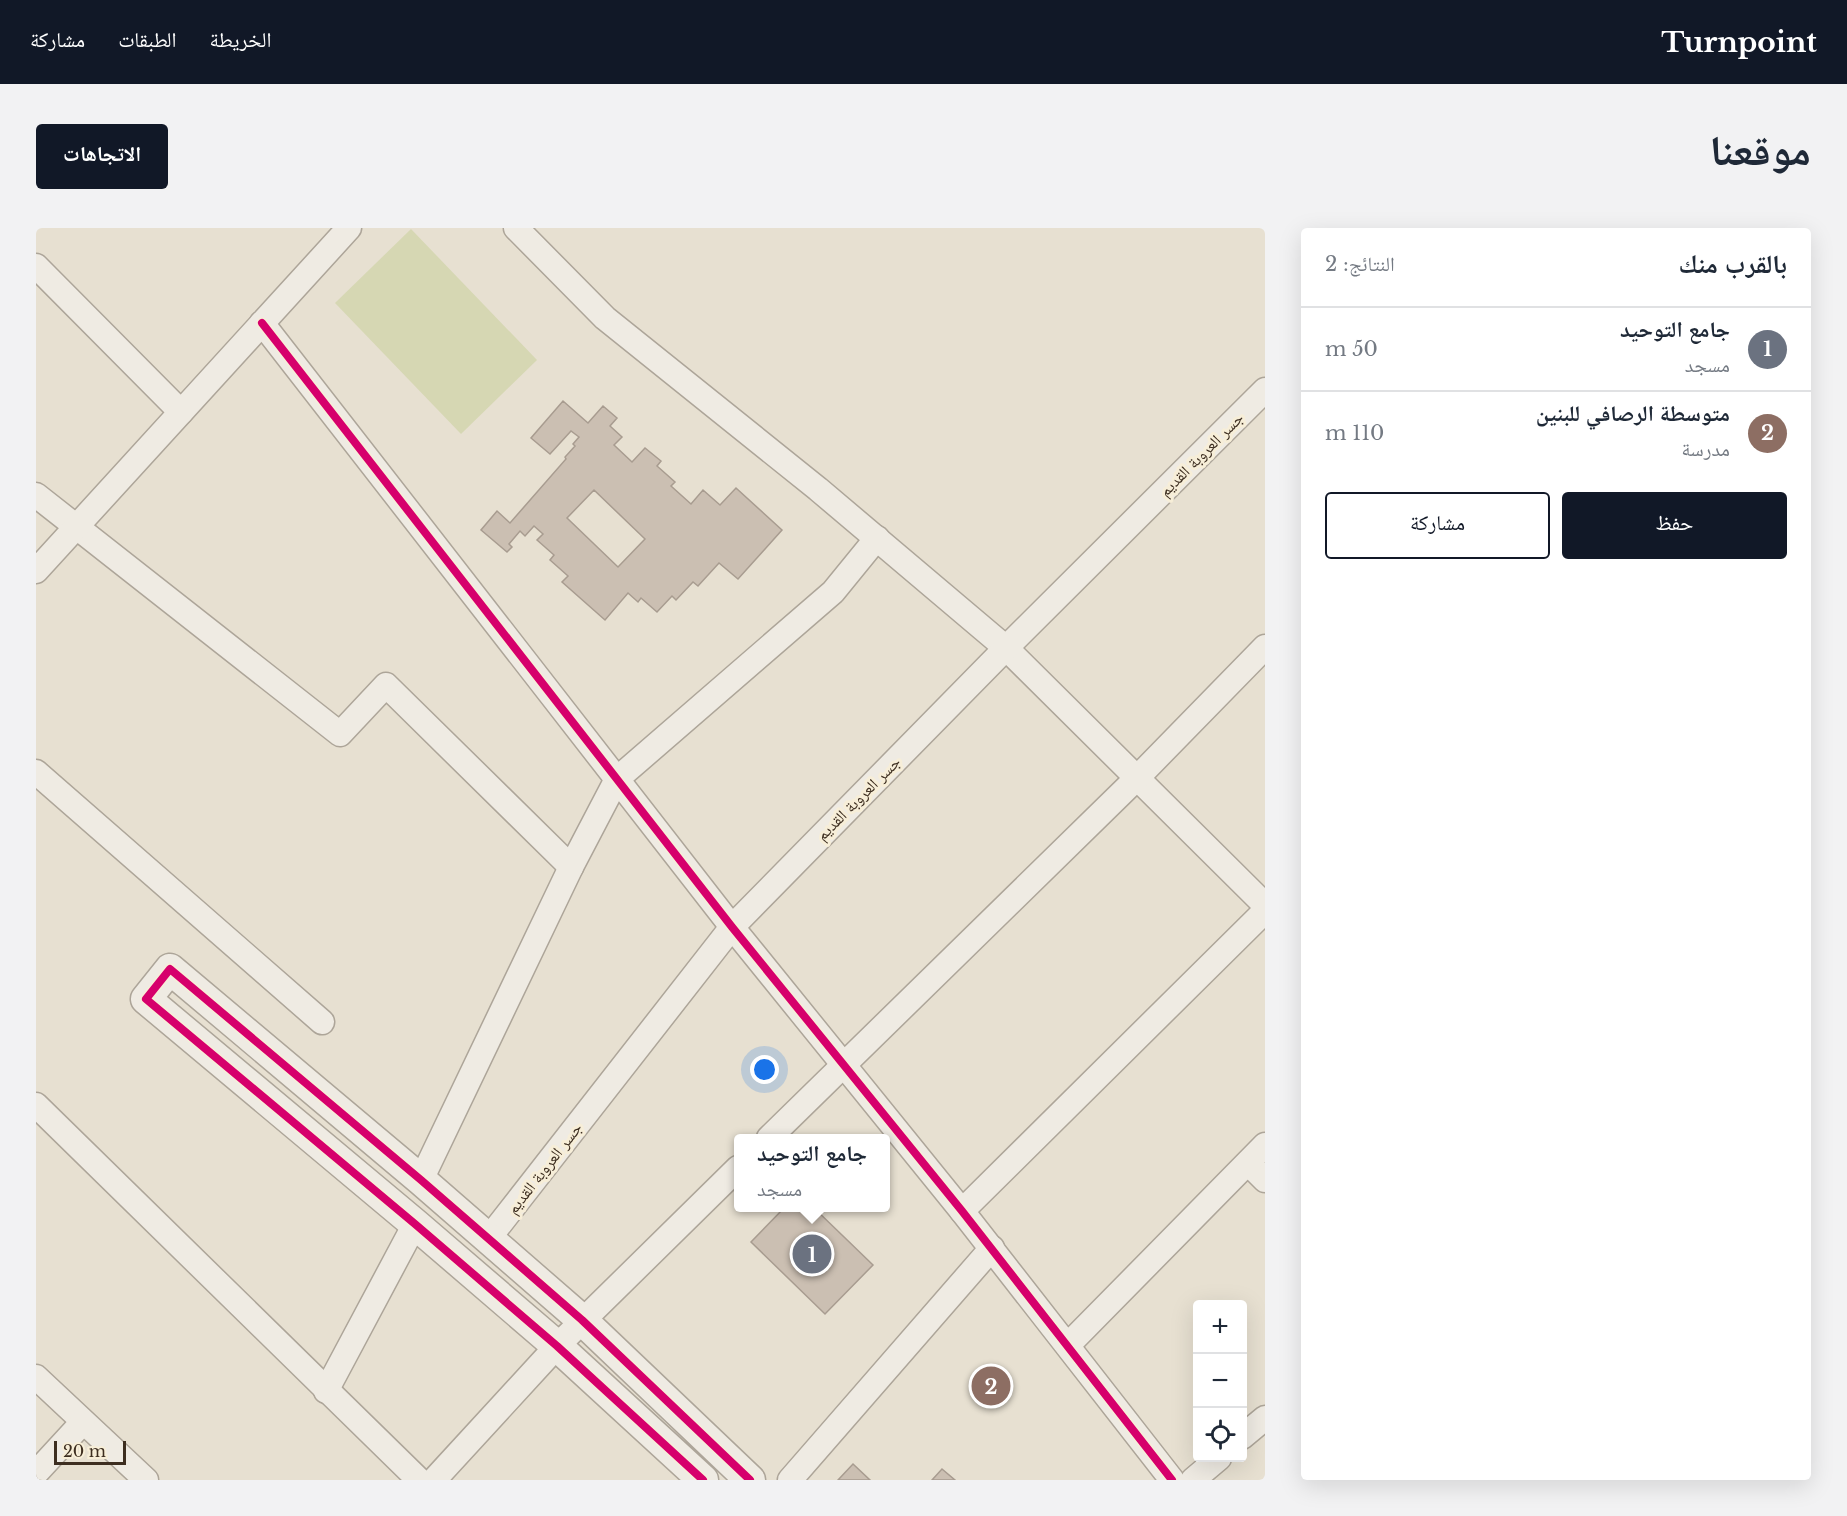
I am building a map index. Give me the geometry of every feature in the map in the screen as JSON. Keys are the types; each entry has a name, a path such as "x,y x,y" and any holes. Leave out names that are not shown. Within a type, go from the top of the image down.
{"street":[{"path":"36,571 349,228"},
{"path":"516,228 605,318 877,538 1006,648 1265,905"},
{"path":"36,266 181,412"},
{"path":"262,323 732,927 992,1248 1172,1480"},
{"name":"جسر العروبة القديم","path":"489,1239 732,927 1006,648 1265,390"},
{"path":"36,495 340,734 386,685 571,867"},
{"path":"421,1180 571,867 617,779 833,592 877,538"},
{"path":"773,1134 1137,778 1265,647"},
{"path":"36,772 322,1022"},
{"path":"962,1211 1265,911"},
{"path":"703,1480 557,1346 146,999 170,969 421,1180 582,1320 750,1480"},
{"path":"36,1105 419,1480"},
{"path":"1068,1345 1265,1145"},
{"path":"1248,1163 1265,1180"},
{"path":"434,1480 582,1320 734,1172"},
{"path":"326,1391 415,1224"},
{"path":"790,1480 992,1248"},
{"path":"36,1377 146,1480"},
{"path":"1247,1433 1265,1418"},
{"path":"36,1473 83,1422"},
{"path":"1193,1480 1214,1462"}],"green space":[{"path":"411,229 537,360 461,434 335,303"}],"building":[{"path":"563,401 588,423 603,406 617,418 610,426 622,437 614,445 632,462 645,448 661,461 657,466 675,482 671,486 691,504 703,490 720,505 736,488 782,530 738,579 719,563 698,586 693,582 676,600 672,596 657,612 641,598 638,602 628,593 605,620 562,582 568,576 550,560 554,555 537,540 543,534 534,526 525,536 520,531 509,544 512,547 507,552 481,530 497,511 510,523 566,459 565,457 575,446 573,444 579,437 571,431 550,454 531,438","holes":["594,490 645,539 618,567 567,518"]},
{"path":"780,1212 818,1212 873,1265 825,1314 751,1242"},
{"path":"853,1464 870,1480 838,1480"},
{"path":"942,1469 955,1480 932,1480"}],"cycle path":[{"path":"262,323 732,927 962,1211 1172,1480"},
{"path":"703,1480 557,1346 146,999 170,969 421,1180 582,1320 750,1480"}],"place":[{"name":"جامع التوحيد","path":"812,1254"},
{"name":"متوسطة الرصافي للبنين","path":"991,1386"}]}
